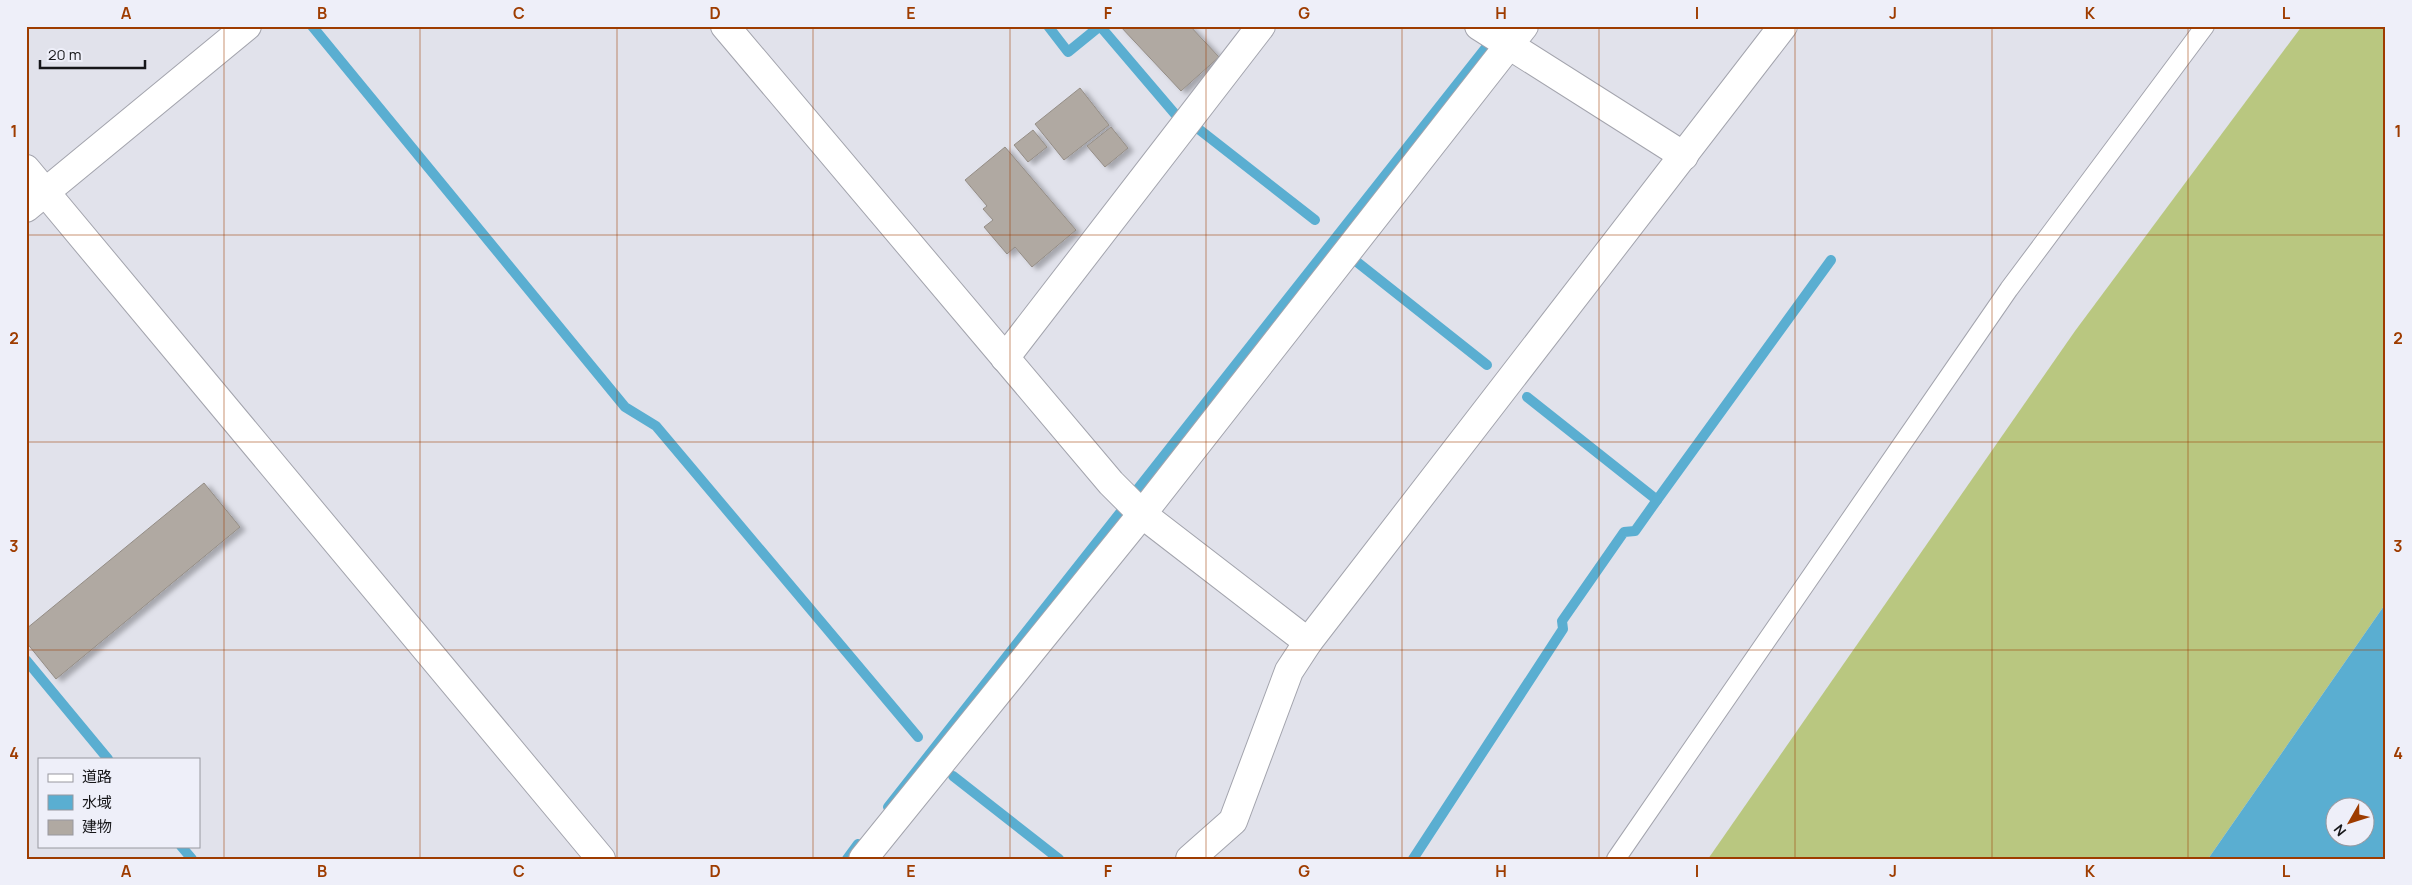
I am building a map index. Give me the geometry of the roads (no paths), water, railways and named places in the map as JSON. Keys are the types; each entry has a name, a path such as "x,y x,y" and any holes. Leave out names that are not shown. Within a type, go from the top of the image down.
{"street":[{"path":"36,200 247,26"},
{"path":"725,26 1111,483 1142,514 1308,642"},
{"path":"1005,358 1261,26"},
{"path":"1479,26 1516,36 1684,156"},
{"path":"1190,859 1234,821 1290,671 1308,642 1783,26"},
{"path":"863,859 1142,514 1516,36"},
{"path":"26,169 36,200 601,859"}],"lane":[{"path":"1616,859 2009,289 2205,26"}],"water":[{"path":"2386,603 2386,859 2208,859"}],"waterway":[{"path":"312,26 625,407 656,426 918,737"},
{"path":"1048,26 1068,52 1100,26 1175,114"},
{"path":"1136,491 1491,41"},
{"path":"1196,127 1315,220"},
{"path":"1527,397 1657,500 1831,260"},
{"path":"1357,262 1487,365"},
{"path":"1413,859 1563,629 1562,621 1624,532 1635,531 1657,500"},
{"path":"888,807 1123,509"},
{"path":"26,660 107,758"},
{"path":"953,776 1059,859"},
{"path":"847,859 858,844"},
{"path":"183,848 192,859"}]}
